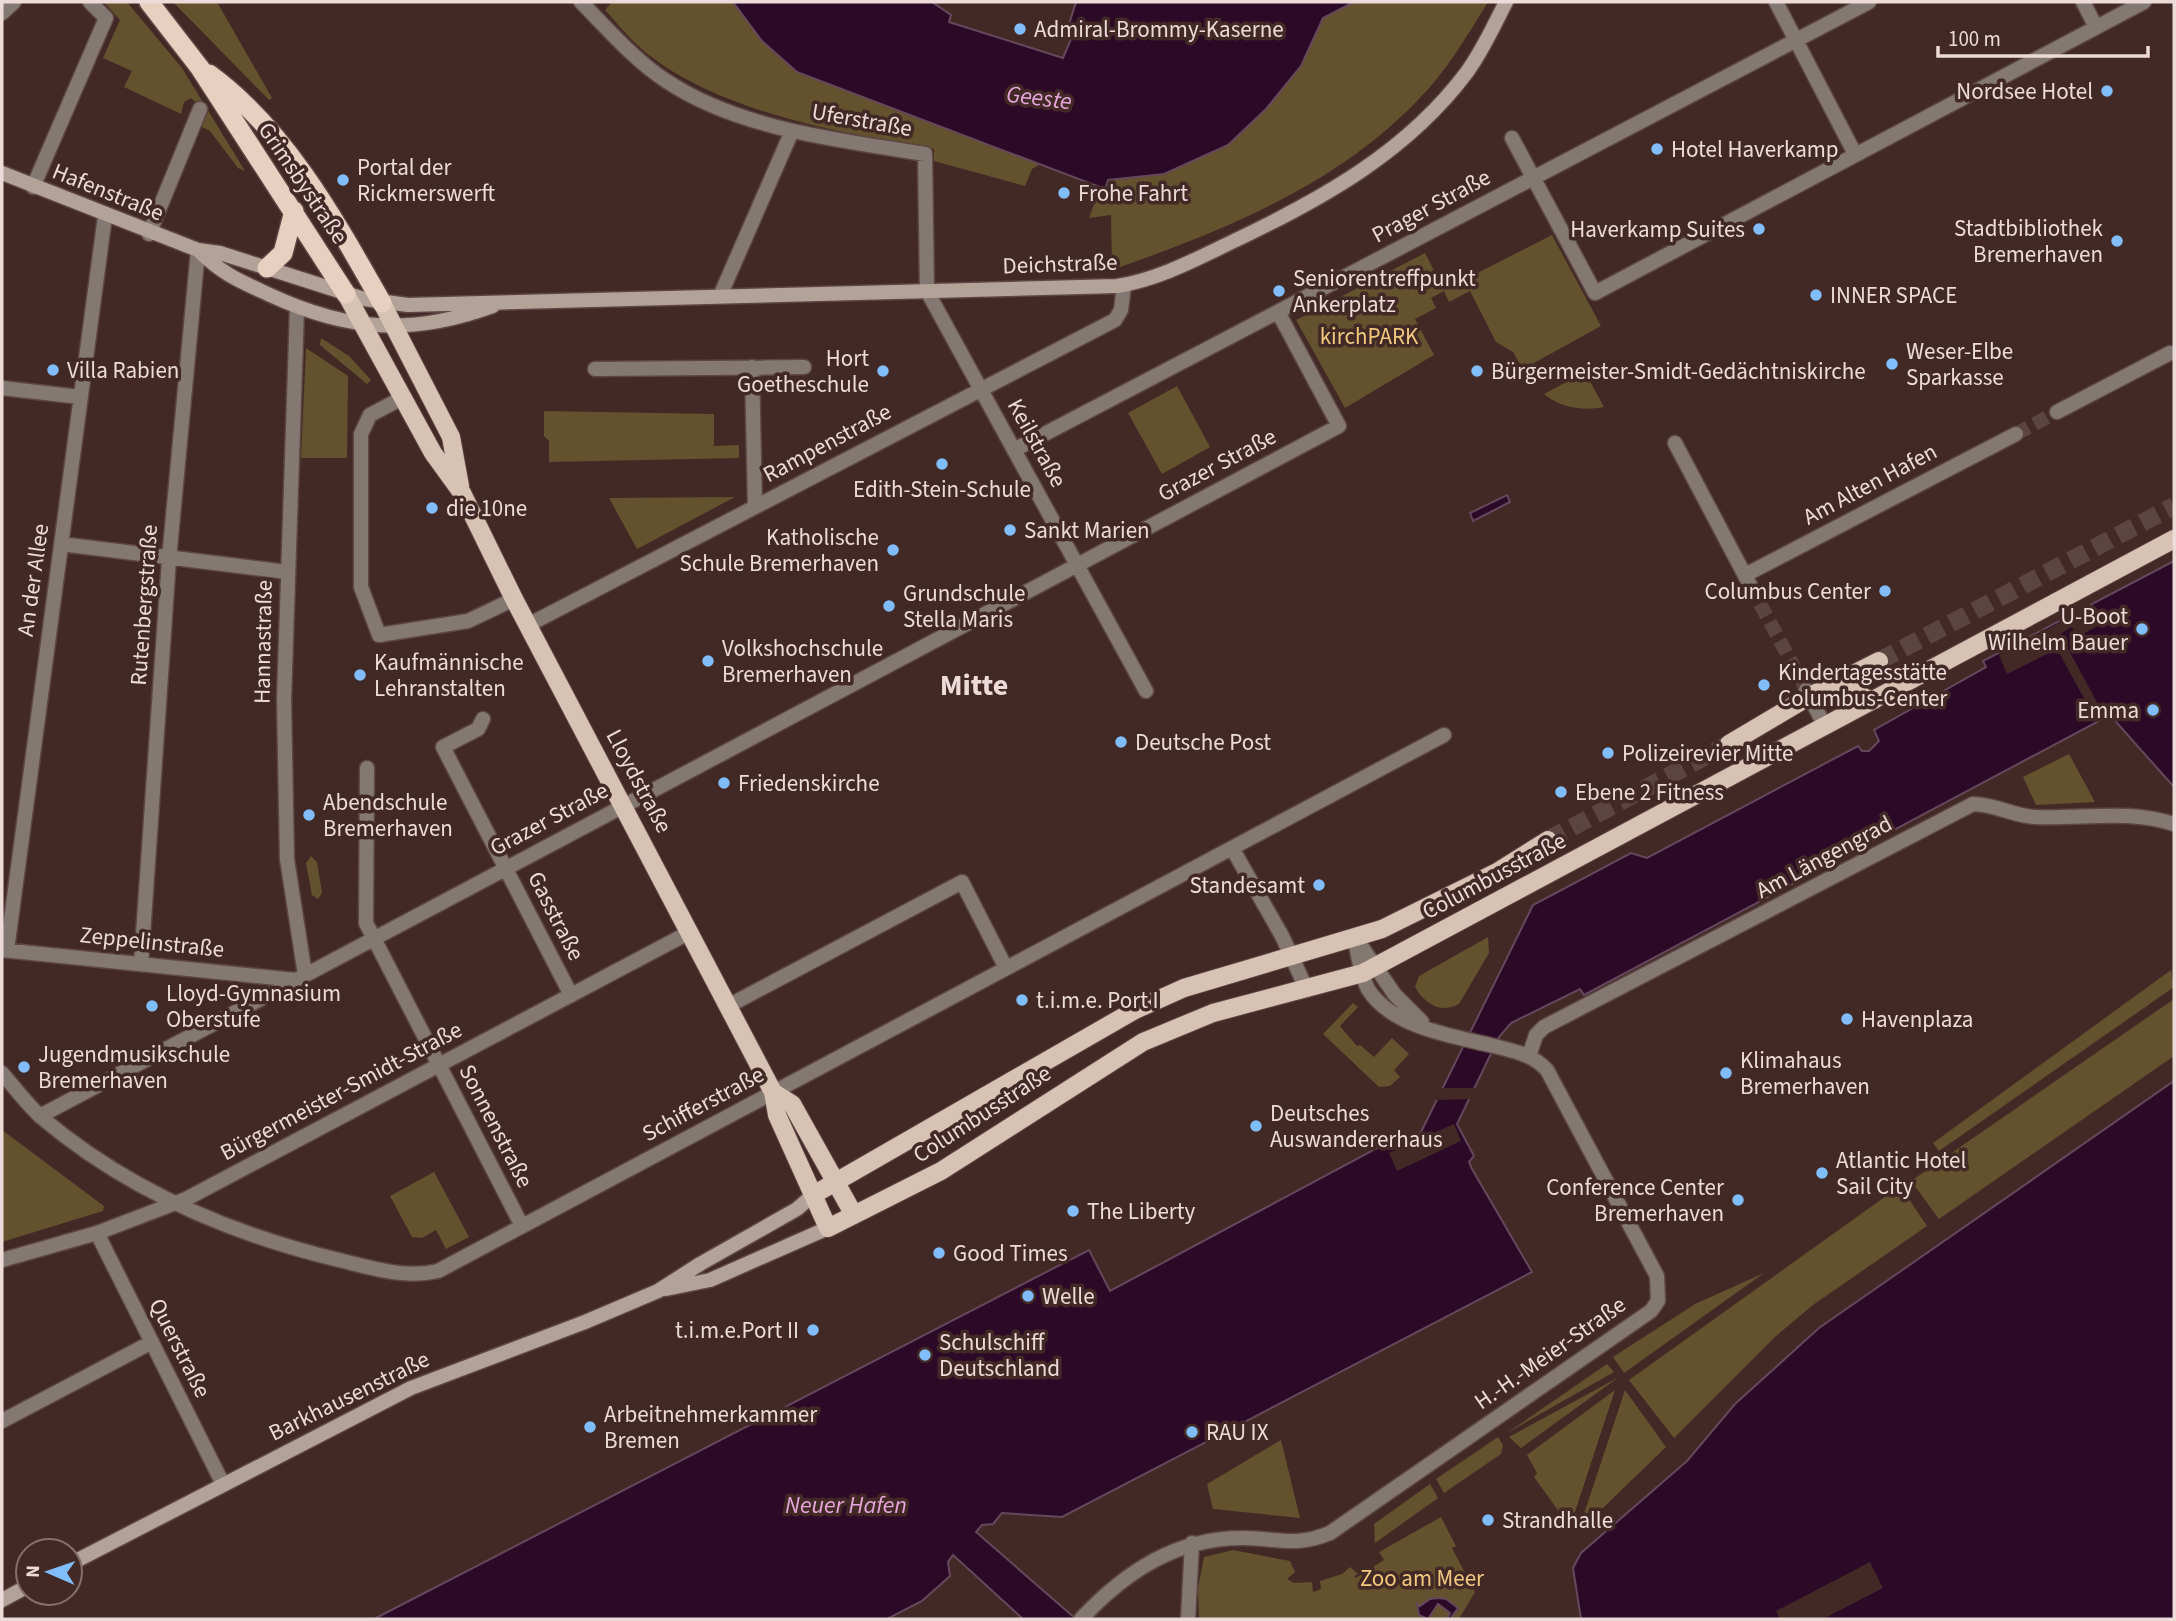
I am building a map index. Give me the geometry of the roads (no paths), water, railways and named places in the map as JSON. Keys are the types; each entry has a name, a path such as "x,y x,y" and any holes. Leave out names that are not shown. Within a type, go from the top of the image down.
{"highway":[{"name":"Grimsbystraße","path":"149,2 200,68 346,294"},
{"name":"Grimsbystraße","path":"200,68 252,111 296,166 347,241 382,303"},
{"path":"267,268 283,253 293,212"}],"main road":[{"name":"Deichstraße","path":"382,303 1124,285 1153,279 1270,224 1351,180 1408,136 1433,113 1478,54 1506,2"},
{"name":"Hafenstraße","path":"2,173 149,234 382,303"},
{"name":"Hafenstraße","path":"198,250 220,272 297,308 363,326"},
{"name":"Grimsbystraße","path":"346,294 363,326"},
{"name":"Deichstraße","path":"363,326 396,328 469,315 507,301"},
{"name":"Lloydstraße","path":"382,303 451,437 462,493"},
{"name":"Lloydstraße","path":"363,326 439,462 462,493 514,599 774,1092 777,1115 828,1228"},
{"name":"Columbusstraße","path":"828,1228 940,1171 1143,1042 1213,1013 1307,990 1370,969 2174,539"},
{"path":"1729,744 1808,692 1879,661"},
{"path":"1859,671 1855,681 1856,690 1863,697 1874,700"},
{"name":"Columbusstraße","path":"813,1195 1135,1010 1184,988 1382,929 1446,899 1548,840"},
{"name":"Lloydstraße","path":"774,1092 792,1104 854,1215"},
{"name":"Barkhausenstraße","path":"84,1557 411,1388 586,1322 658,1291 699,1264 797,1209 813,1195"},
{"name":"Barkhausenstraße","path":"658,1291 710,1280 828,1228"}],"street":[{"path":"2,11 14,2"},
{"path":"33,187 106,18 90,2"},
{"path":"581,2 666,82 686,93 769,126 792,131"},
{"path":"1776,2 1855,154"},
{"name":"Prager Straße","path":"1014,450 1869,2"},
{"path":"2083,2 2096,27"},
{"path":"1512,138 1595,293 2144,2"},
{"path":"149,234 200,109"},
{"name":"Uferstraße","path":"720,296 792,131 925,154 928,291"},
{"name":"An der Allee","path":"4,950 105,216"},
{"name":"Rutenbergstraße","path":"141,964 169,559 198,250"},
{"name":"Rampenstraße","path":"528,625 1115,320 1121,310 1124,285"},
{"name":"Keilstraße","path":"928,291 1146,691"},
{"name":"Hannastraße","path":"297,308 284,700 287,859 301,978"},
{"name":"Grazer Straße","path":"40,1116 1339,426 1278,312"},
{"path":"2057,412 2170,353"},
{"path":"595,369 804,367"},
{"path":"752,368 755,507"},
{"path":"2,388 80,397"},
{"path":"404,397 370,415 361,434 362,587 379,635 468,621 514,599"},
{"name":"Am Alten Hafen","path":"1675,443 1748,580 2016,433"},
{"path":"61,544 287,572"},
{"path":"1808,692 1825,726"},
{"name":"Gasstraße","path":"483,719 478,729 443,747 571,995"},
{"path":"1307,990 1292,955 1232,848 1444,735"},
{"name":"Sonnenstraße","path":"367,768 366,923 522,1226"},
{"name":"Am Längengrad","path":"1529,1056 1536,1035 1544,1027 1973,804 1991,804 2011,813 2033,817 2136,814 2174,824"},
{"name":"Schifferstraße","path":"2,1073 40,1116 122,1177 241,1231 316,1254 418,1276 438,1271 1232,848"},
{"path":"728,1006 962,882 1006,968"},
{"name":"Bürgermeister-Smidt-Straße","path":"2,1260 97,1233 176,1203 690,932"},
{"name":"H.-H.-Meier-Straße","path":"1192,1543 1225,1538 1304,1542 1330,1532 1651,1311 1658,1301 1657,1276 1548,1070 1529,1056 1428,1028 1388,1010 1368,989 1370,969 1354,936"},
{"name":"Zeppelinstraße","path":"4,950 301,978"},
{"name":"Querstraße","path":"97,1233 223,1484"},
{"path":"2,1421 152,1342"},
{"path":"1081,1619 1142,1566 1192,1543 1188,1619"}],"water":[{"name":"Geeste","path":"733,2 932,2 951,15 949,22 1063,58 1071,39 1065,37 1076,2 1354,2 1323,18 1301,66 1266,109 1228,145 1164,174 1108,180 1105,189 797,72 762,41"},
{"path":"1507,495 1510,502 1473,521 1470,513"},
{"name":"Neuer Hafen","path":"2174,561 2174,787 2110,715 1584,995 1580,989 1511,1023 1499,1037 1457,1124 1474,1156 1469,1162 1472,1169 1532,1272 1062,1517 1002,1513 993,1524 982,1525 976,1532 1076,1619 1023,1619 953,1555 948,1562 950,1576 922,1601 887,1619 374,1619 1089,1250 1110,1291 1392,1140 1396,1146 1421,1132 1533,905 1631,853 1647,858 1858,746 1862,751 1869,751 1879,741 1874,730 1986,667 1983,661"},
{"path":"2174,1081 2174,1619 1581,1619 1573,1568 1581,1553 1687,1461 1735,1404 1819,1328"},
{"path":"1430,1599 1446,1599 1458,1608 1450,1619 1447,1619 1450,1613 1438,1604 1428,1619 1419,1615 1417,1604 1420,1606"}],"tunnel":[{"path":"2016,434 2057,412"},
{"path":"1879,661 2174,506"},
{"path":"1750,585 1806,689"},
{"path":"1548,840 1729,744"}],"place":[{"name":"Admiral-Brommy-Kaserne","path":"1020,29"},
{"name":"Nordsee Hotel","path":"2107,91"},
{"name":"Hotel Haverkamp","path":"1657,149"},
{"name":"Portal der Rickmerswerft","path":"343,180"},
{"name":"Frohe Fahrt","path":"1064,193"},
{"name":"Haverkamp Suites","path":"1759,229"},
{"name":"Stadtbibliothek Bremerhaven","path":"2117,241"},
{"name":"Seniorentreffpunkt Ankerplatz","path":"1279,291"},
{"name":"INNER SPACE","path":"1816,295"},
{"name":"Weser-Elbe Sparkasse","path":"1892,364"},
{"name":"Villa Rabien","path":"53,370"},
{"name":"Hort Goetheschule","path":"883,371"},
{"name":"Bürgermeister-Smidt-Gedächtniskirche","path":"1477,371"},
{"name":"Edith-Stein-Schule","path":"942,464"},
{"name":"die 10ne","path":"432,508"},
{"name":"Sankt Marien","path":"1010,530"},
{"name":"Katholische Schule Bremerhaven","path":"893,550"},
{"name":"Columbus Center","path":"1885,591"},
{"name":"Grundschule Stella Maris","path":"889,606"},
{"name":"U-Boot Wilhelm Bauer","path":"2142,629"},
{"name":"Volkshochschule Bremerhaven","path":"708,661"},
{"name":"Kaufmännische Lehranstalten","path":"360,675"},
{"name":"Kindertagesstätte Columbus-Center","path":"1764,685"},
{"name":"Emma","path":"2153,710"},
{"name":"Deutsche Post","path":"1121,742"},
{"name":"Polizeirevier Mitte","path":"1608,753"},
{"name":"Friedenskirche","path":"724,783"},
{"name":"Ebene 2 Fitness","path":"1561,792"},
{"name":"Abendschule Bremerhaven","path":"309,815"},
{"name":"Standesamt","path":"1319,885"},
{"name":"t.i.m.e. Port I","path":"1022,1000"},
{"name":"Lloyd-Gymnasium Oberstufe","path":"152,1006"},
{"name":"Havenplaza","path":"1847,1019"},
{"name":"Jugendmusikschule Bremerhaven","path":"24,1067"},
{"name":"Klimahaus Bremerhaven","path":"1726,1073"},
{"name":"Deutsches Auswandererhaus","path":"1256,1126"},
{"name":"Atlantic Hotel Sail City","path":"1822,1173"},
{"name":"Conference Center Bremerhaven","path":"1738,1200"},
{"name":"The Liberty","path":"1073,1211"},
{"name":"Good Times","path":"939,1253"},
{"name":"Welle","path":"1028,1296"},
{"name":"t.i.m.e.Port II","path":"813,1330"},
{"name":"Schulschiff Deutschland","path":"925,1355"},
{"name":"Arbeitnehmerkammer Bremen","path":"590,1427"},
{"name":"RAU IX","path":"1192,1432"},
{"name":"Strandhalle","path":"1488,1520"}],"district":[{"name":"Mitte","path":"974,685"}],"park label":[{"name":"kirchPARK","path":"1369,336"},
{"name":"Zoo am Meer","path":"1422,1578"}]}
